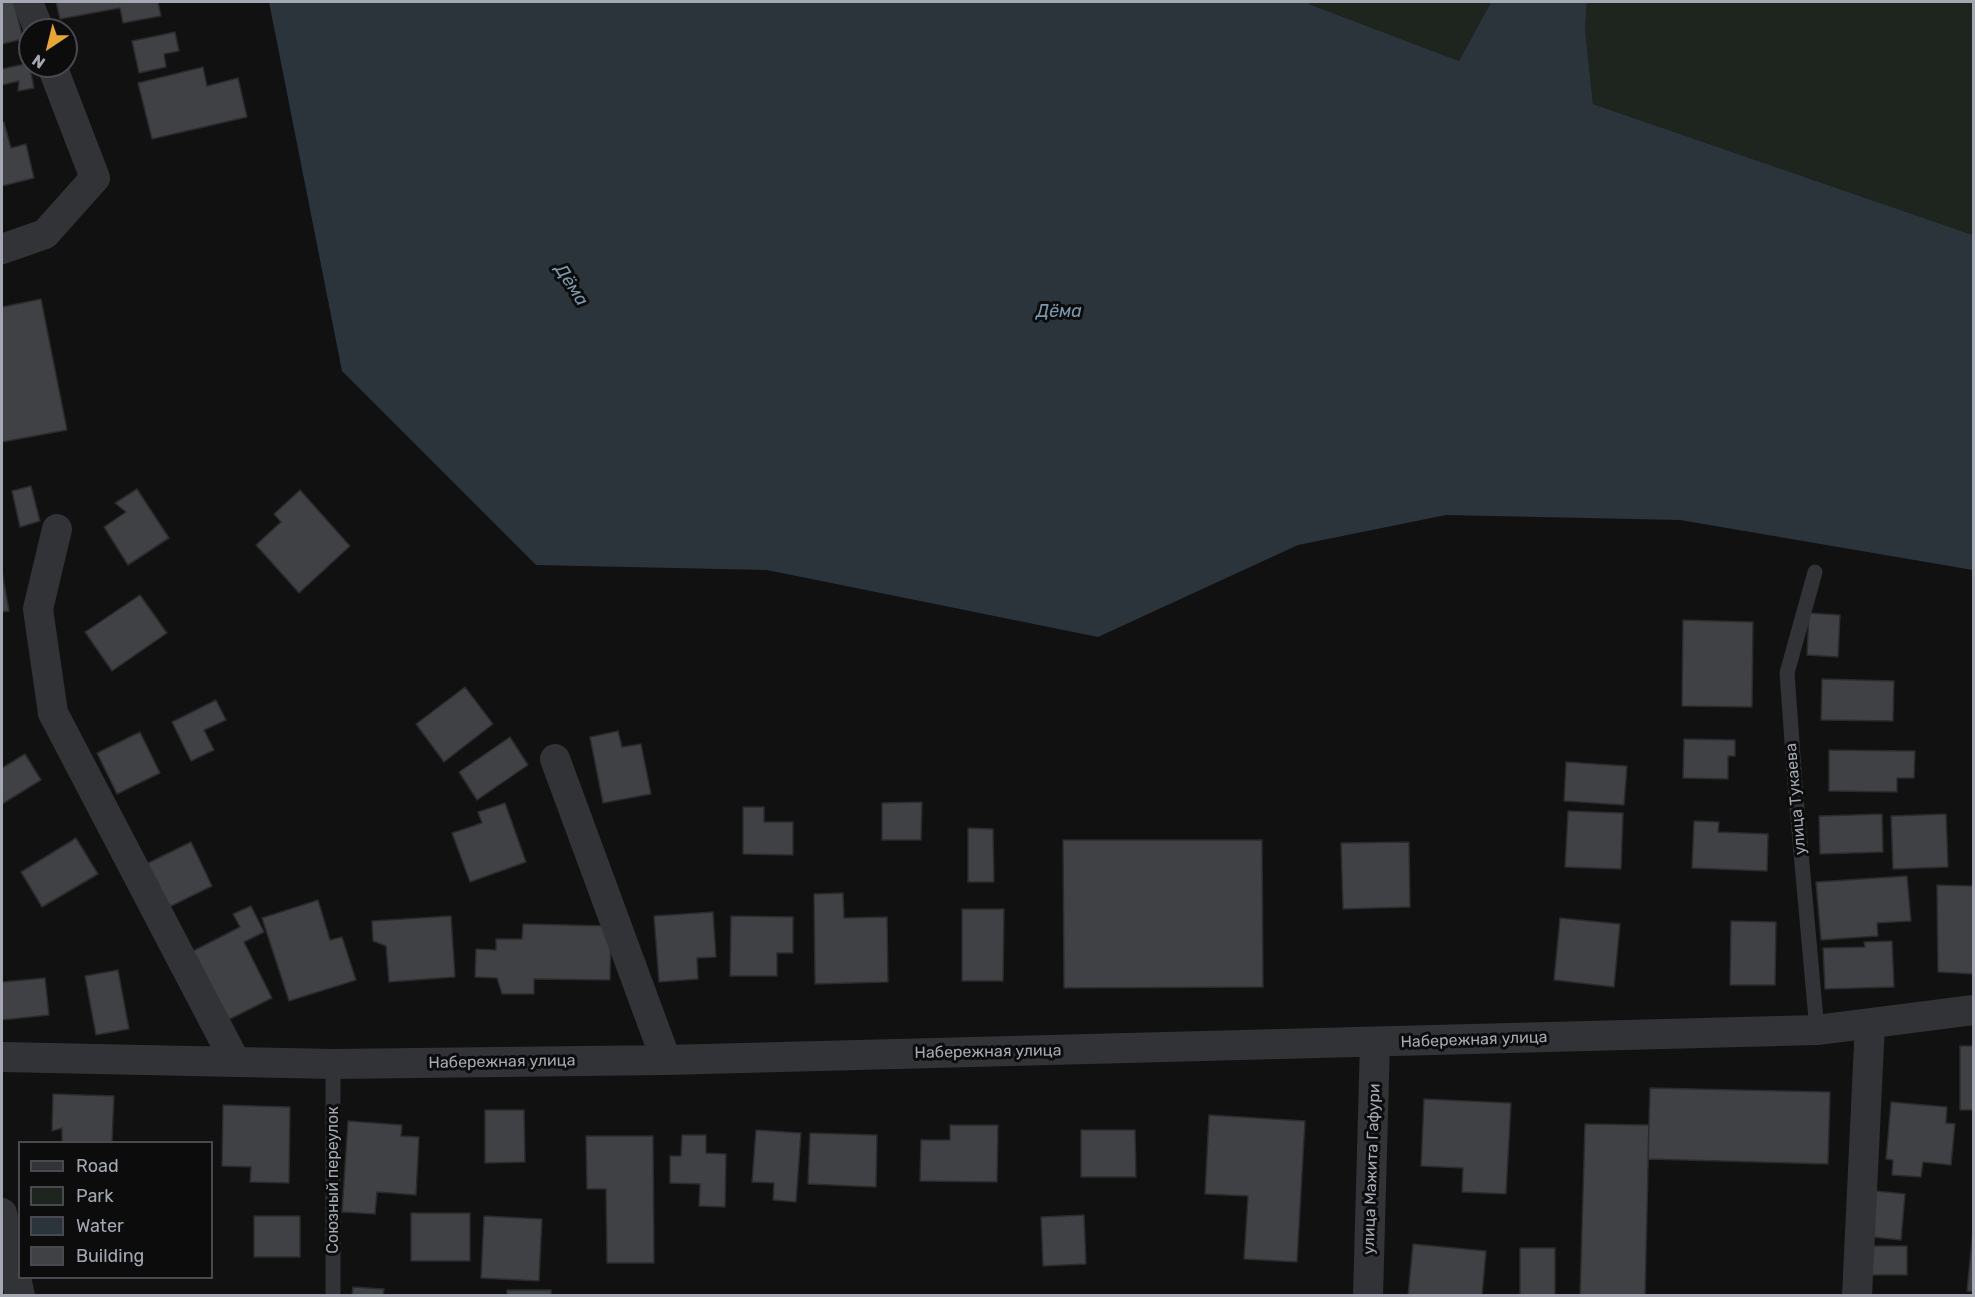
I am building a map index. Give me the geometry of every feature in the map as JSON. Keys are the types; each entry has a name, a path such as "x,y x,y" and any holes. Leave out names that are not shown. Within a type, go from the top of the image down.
{"street":[{"path":"28,2 34,18"},
{"path":"2,249 45,234 95,178 57,78"},
{"path":"57,529 38,609 53,713 236,1061"},
{"path":"555,759 666,1060"},
{"name":"Набережная улица","path":"2,1057 333,1064 666,1060 1817,1030 1974,1010"},
{"path":"1857,1296 1870,1023"},
{"name":"улица Мажита Гафури","path":"1368,1296 1376,1042"},
{"path":"2,1213 20,1296"}],"lane":[{"name":"улица Тукаева","path":"1815,572 1787,674 1817,1030"},
{"name":"Союзный переулок","path":"333,1064 333,1296"}],"green space":[{"path":"1308,2 1491,2 1459,61"},
{"path":"1587,2 1973,2 1973,235 1593,104 1585,28"}],"water":[{"name":"Дёма","path":"269,2 1308,2 1459,61 1491,2 1587,2 1585,28 1593,104 1973,235 1973,570 1680,520 1446,515 1298,545 1098,637 767,570 536,565 342,371"}],"building":[{"path":"2,2 14,2 18,18 18,40 2,44"},
{"path":"56,2 158,2 161,16 123,23 120,8 60,18"},
{"path":"175,32 179,51 164,54 166,67 139,73 132,41"},
{"path":"18,65 18,78 32,78 34,88 18,91 19,81 2,85 2,69"},
{"path":"203,67 207,86 238,78 247,117 152,139 138,83"},
{"path":"2,122 4,122 11,148 26,144 34,178 2,186"},
{"path":"41,299 67,430 2,442 2,307"},
{"path":"31,486 40,521 20,527 12,491"},
{"path":"137,489 169,538 128,565 104,527 126,512 115,503"},
{"path":"300,490 350,546 299,593 256,545 281,522 274,514"},
{"path":"2,571 9,611 2,612"},
{"path":"140,595 167,633 112,671 85,632"},
{"path":"1809,613 1840,615 1838,657 1807,655"},
{"path":"1683,620 1753,622 1752,707 1682,706"},
{"path":"1822,679 1894,681 1893,721 1821,720"},
{"path":"465,687 493,724 444,762 416,724"},
{"path":"216,700 226,720 204,730 214,750 191,761 172,722"},
{"path":"618,731 622,747 641,744 651,794 603,803 590,737"},
{"path":"140,732 160,773 117,794 97,753"},
{"path":"510,737 528,765 477,800 459,772"},
{"path":"1684,739 1735,740 1735,756 1728,756 1728,779 1683,778"},
{"path":"1829,750 1915,751 1914,778 1897,778 1897,792 1829,791"},
{"path":"25,754 41,780 2,804 2,768"},
{"path":"1566,762 1627,766 1624,805 1564,801"},
{"path":"922,802 921,840 882,840 882,803"},
{"path":"505,803 526,862 470,882 452,833 482,823 478,812"},
{"path":"743,807 764,807 764,822 793,822 793,855 743,854"},
{"path":"1568,811 1623,813 1621,869 1565,867"},
{"path":"1882,814 1883,852 1820,854 1819,816"},
{"path":"1946,814 1948,867 1893,869 1891,816"},
{"path":"1694,821 1719,822 1718,832 1768,834 1767,871 1692,868"},
{"path":"968,828 993,829 994,882 968,882"},
{"path":"76,838 98,874 42,907 21,872"},
{"path":"1063,840 1262,840 1263,987 1064,988"},
{"path":"191,842 212,886 167,908 146,864"},
{"path":"1409,842 1410,907 1343,909 1341,843"},
{"path":"1907,876 1911,921 1877,923 1878,936 1821,940 1816,882"},
{"path":"1937,885 1974,886 1974,974 1938,972"},
{"path":"843,893 844,918 887,917 888,982 815,984 814,894"},
{"path":"318,900 330,940 342,937 356,980 289,1001 262,918"},
{"path":"251,906 264,932 244,942 272,998 224,1022 189,953 240,927 233,914"},
{"path":"962,909 1004,909 1003,981 962,981"},
{"path":"713,912 716,957 697,958 698,979 659,982 654,916"},
{"path":"451,916 455,977 389,982 386,946 373,941 372,921"},
{"path":"731,916 793,917 793,953 777,953 777,976 730,976"},
{"path":"1560,918 1620,924 1614,987 1554,980"},
{"path":"1731,921 1776,922 1775,985 1730,985"},
{"path":"523,924 611,926 610,980 534,979 534,994 502,994 497,978 475,977 476,949 496,950 496,939 522,939"},
{"path":"1892,941 1894,987 1825,989 1823,948 1865,947 1864,942"},
{"path":"118,970 129,1029 96,1035 85,976"},
{"path":"45,978 49,1015 2,1020 2,982"},
{"path":"1960,1046 1974,1046 1974,1110 1960,1110"},
{"path":"1650,1088 1830,1092 1828,1164 1648,1159"},
{"path":"53,1094 114,1096 112,1141 62,1141 62,1128 52,1131"},
{"path":"1424,1099 1511,1103 1506,1194 1462,1192 1463,1168 1421,1166"},
{"path":"1891,1102 1947,1107 1946,1123 1955,1124 1951,1165 1923,1162 1921,1177 1892,1175 1893,1160 1886,1159"},
{"path":"223,1105 290,1107 289,1183 250,1182 251,1167 222,1166"},
{"path":"485,1110 524,1110 525,1162 485,1163"},
{"path":"1209,1115 1305,1121 1297,1262 1244,1259 1248,1196 1205,1194"},
{"path":"348,1121 402,1125 401,1136 419,1137 416,1195 377,1192 375,1214 342,1212"},
{"path":"1585,1124 1649,1125 1645,1296 1580,1296"},
{"path":"950,1125 998,1125 997,1182 920,1181 921,1140 950,1140"},
{"path":"756,1130 801,1133 796,1202 773,1200 774,1183 752,1182"},
{"path":"1081,1130 1135,1130 1136,1177 1081,1177"},
{"path":"810,1133 877,1135 876,1187 808,1184"},
{"path":"682,1135 706,1135 706,1153 726,1154 725,1207 699,1206 700,1184 670,1183 670,1156 681,1156"},
{"path":"586,1136 653,1136 654,1263 607,1263 606,1189 587,1189"},
{"path":"1876,1191 1905,1194 1901,1240 1872,1237"},
{"path":"411,1213 470,1213 470,1261 411,1261"},
{"path":"1084,1215 1086,1264 1043,1266 1041,1217"},
{"path":"254,1216 300,1216 300,1257 254,1257"},
{"path":"484,1216 542,1219 539,1281 481,1278"},
{"path":"1974,1220 1974,1292 1967,1291"},
{"path":"1413,1244 1486,1251 1482,1296 1408,1296"},
{"path":"1869,1246 1907,1246 1907,1275 1869,1275"},
{"path":"1520,1248 1555,1248 1555,1296 1520,1296"},
{"path":"353,1287 384,1289 383,1296 352,1296"},
{"path":"507,1290 551,1290 551,1296 507,1296"}]}
